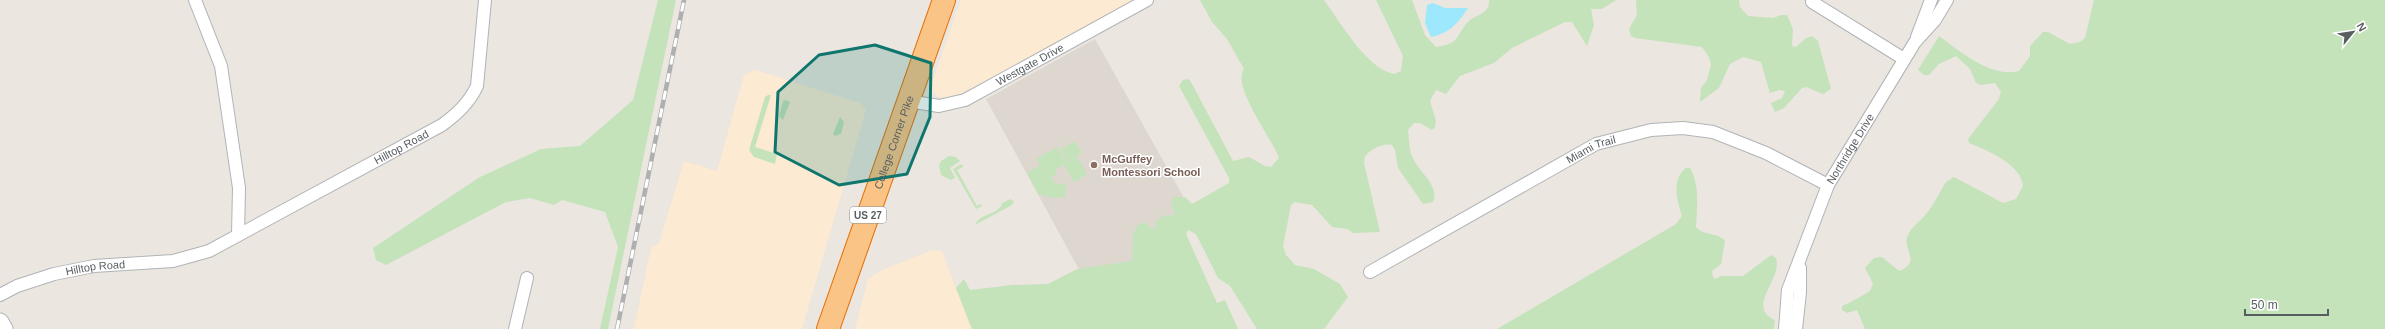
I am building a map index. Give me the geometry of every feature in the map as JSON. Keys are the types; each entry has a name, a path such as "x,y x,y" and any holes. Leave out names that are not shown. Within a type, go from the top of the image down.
{"highway":[{"name":"College Corner Pike","path":"828,329 944,0"}],"street":[{"path":"195,0 221,66 239,188 238,235"},
{"name":"Hilltop Road","path":"0,295 17,286 54,274 94,266 173,261 209,250 442,125 458,113 471,99 476,86 484,0"},
{"name":"Westgate Drive","path":"908,100 939,106 965,100 1147,0"},
{"name":"Northridge Drive","path":"1915,42 1931,0"},
{"name":"Northridge Drive","path":"1785,329 1788,290 1800,263 1808,236 1828,185 1904,59 1915,42 1935,20 1947,0"},
{"path":"1812,2 1904,59"},
{"name":"Miami Trail","path":"1370,272 1596,144 1651,130 1683,128 1713,132 1766,153 1828,185"},
{"name":"Northridge Drive","path":"1796,329 1800,292 1800,263"},
{"path":"515,329 527,278"},
{"path":"0,322 4,329"}],"highlighted area":[{"path":"875,45 931,63 930,117 907,174 839,185 775,152 778,92 819,55"}],"shaded area":[{"path":"961,0 1137,0 986,83 950,98 939,97 931,92 930,88"},
{"name":"McGuffey Montessori School","path":"1095,39 1198,223 1088,286 986,99"},
{"path":"756,70 860,103 866,110 802,329 634,329 651,248 659,243 684,161 717,171 744,75"},
{"path":"932,250 942,251 971,329 855,329 868,279 882,270"}],"green space":[{"path":"658,0 676,0 608,329 600,329 618,247 605,212 562,200 554,205 530,198 506,202 386,265 376,260 373,248 480,177 541,149 580,146 633,100"},
{"path":"1200,0 1324,0 1346,32 1364,54 1384,70 1394,74 1401,71 1403,56 1376,0 1412,0 1425,35 1436,47 1454,41 1469,21 1485,11 1489,5 1489,0 1616,0 1602,9 1591,9 1594,25 1587,46 1572,22 1565,22 1512,48 1494,63 1460,76 1446,94 1436,90 1430,101 1436,121 1435,127 1432,130 1420,123 1414,123 1408,130 1409,145 1412,155 1416,164 1428,179 1434,190 1433,202 1423,204 1398,168 1395,150 1392,145 1388,145 1377,147 1371,151 1365,156 1364,163 1380,232 1353,233 1347,229 1332,227 1312,205 1295,202 1291,205 1283,246 1286,255 1295,265 1314,269 1340,284 1348,297 1324,329 1257,329 1230,286 1218,278 1196,234 1188,230 1186,234 1217,303 1225,300 1238,329 972,329 956,288 964,279 970,290 1012,285 1048,284 1077,269 1132,261 1133,234 1138,225 1144,222 1155,231 1155,222 1160,218 1175,215 1171,203 1173,197 1185,197 1192,204 1229,183 1229,178 1179,86 1183,80 1188,79 1191,82 1233,161 1249,157 1265,166 1271,167 1279,158 1254,113 1243,88 1242,77 1244,69 1227,39 1212,22"},
{"path":"1636,0 1739,0 1740,7 1748,16 1773,18 1781,15 1787,15 1793,29 1792,46 1796,47 1806,38 1812,36 1818,41 1831,89 1823,94 1806,87 1802,88 1784,108 1775,112 1771,103 1782,98 1785,91 1779,90 1770,93 1761,62 1743,57 1730,64 1719,88 1700,102 1701,88 1707,80 1711,65 1709,57 1702,47 1635,38 1631,36 1629,29 1637,15"},
{"path":"2094,0 2385,0 2385,329 1865,329 1857,310 1847,313 1842,310 1842,306 1870,291 1873,283 1865,268 1874,258 1882,257 1899,271 1910,263 1911,259 1907,246 1908,235 1924,217 1946,182 1954,177 2003,203 2016,199 2023,186 2017,171 2010,165 1994,154 1969,143 1968,139 1999,99 2001,92 1995,83 1981,85 1976,83 1970,69 1956,56 1939,64 1929,75 1924,75 1918,70 1939,36 1967,56 1987,67 1998,71 2019,71 2030,56 2030,46 2043,32 2048,32 2070,44 2080,42 2085,38"},
{"path":"771,95 755,147 777,154 775,164 754,157 749,150 765,97"},
{"path":"786,100 790,102 783,120 779,116 783,101"},
{"path":"840,117 844,122 841,134 835,136 833,134"},
{"path":"1075,141 1082,153 1071,160 1077,157 1087,174 1074,182 1064,165 1068,162 1059,146 1063,148"},
{"path":"1057,147 1067,163 1056,169 1056,174 1051,177 1056,184 1066,184 1065,197 1053,198 1038,194 1027,173 1040,165 1036,159"},
{"path":"949,156 956,157 960,161 950,168 955,178 951,180 941,175 939,166 941,161"},
{"path":"962,164 963,167 957,170 977,206 981,204 982,206 976,209 953,169"},
{"path":"1686,168 1690,168 1697,189 1696,227 1702,232 1718,236 1725,241 1721,264 1712,271 1715,279 1721,276 1743,276 1771,255 1776,258 1777,266 1775,275 1764,300 1763,308 1767,314 1775,320 1774,329 1497,329 1676,224 1682,216 1676,190 1678,178"},
{"path":"1011,199 1014,202 1012,205 975,225 981,218 998,210 1002,203"}],"water":[{"path":"1433,3 1445,8 1468,8 1453,27 1443,33 1431,37 1425,23 1427,5"}],"railway":[{"path":"617,329 684,0"}],"place":[{"name":"McGuffey Montessori School","path":"1094,165"}]}
